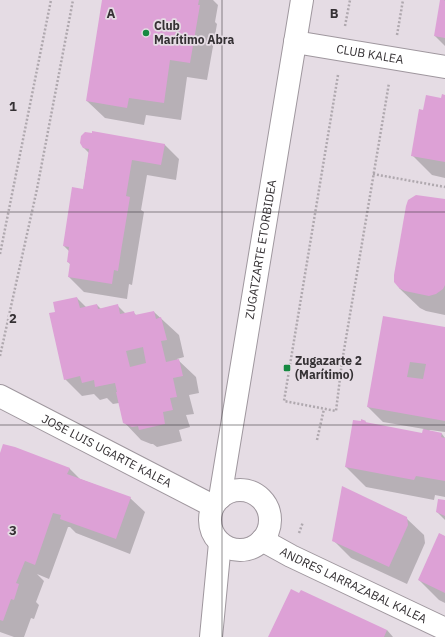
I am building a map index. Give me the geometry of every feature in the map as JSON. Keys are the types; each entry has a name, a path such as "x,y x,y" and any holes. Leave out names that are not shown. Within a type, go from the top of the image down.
{"street":[{"name":"ZUGATZARTE ETORBIDEA","path":"220,543 210,526 210,516 217,502 302,0"},
{"name":"CLUB KALEA","path":"296,42 445,67"},
{"name":"JOSE LUIS UGARTE KALEA","path":"0,396 217,502"},
{"path":"211,637 220,543 229,548 247,550 262,540 267,533 270,524 270,516 267,507 255,494 247,491 231,491 217,502"},
{"name":"ANDRES LARRAZABAL KALEA","path":"262,540 291,556 445,629"}],"path":[{"path":"0,254 51,0"},
{"path":"0,356 37,189 72,0"},
{"path":"350,0 284,401 336,411 342,362 403,0"},
{"path":"373,174 445,186"},
{"path":"317,440 324,409"}],"building":[{"name":"Club Marítimo Abra","path":"102,0 199,0 198,5 200,5 190,63 170,60 164,103 129,98 127,108 86,101"},
{"path":"440,0 445,1 445,38 434,36"},
{"path":"442,94 445,95 445,162 411,156 419,109 423,110 426,95 441,98"},
{"path":"92,131 165,144 161,165 132,160 126,196 130,197 118,271 114,270 112,284 68,277 70,263 67,262 69,247 63,246 72,187 83,189 89,149 83,148 80,143 81,136 85,132 92,133"},
{"path":"416,195 445,199 445,285 443,289 436,294 429,296 405,291 399,288 394,282 406,206 408,200"},
{"path":"77,297 80,308 97,304 98,309 118,304 120,314 134,311 135,315 154,311 156,319 161,317 167,340 161,341 166,362 179,359 183,376 173,378 177,397 170,398 173,410 163,412 165,424 139,430 138,426 132,427 123,423 115,383 95,387 94,380 82,383 80,376 64,380 49,313 55,312 53,302","holes":["143,347 146,363 130,367 126,351"]},
{"path":"383,316 445,327 445,421 367,407","holes":["410,362 426,364 423,379 407,377"]},
{"path":"361,419 366,421 365,422 422,433 423,429 442,433 441,437 445,438 445,481 416,476 414,480 345,467 353,420 361,421"},
{"path":"3,444 15,447 70,468 67,474 131,497 116,539 60,519 61,515 53,513 35,565 25,561 16,583 19,584 14,600 11,599 3,621 0,620 0,453"},
{"path":"342,486 407,517 408,525 389,567 332,541"},
{"path":"438,499 445,500 445,516 436,512"},
{"path":"439,533 445,536 445,593 418,580"},
{"path":"291,589 299,593 301,590 387,630 384,637 268,637"}],"place":[{"name":"Club Marítimo Abra","path":"146,33"},
{"name":"Zugazarte 2 (Marítimo)","path":"287,368"}]}
